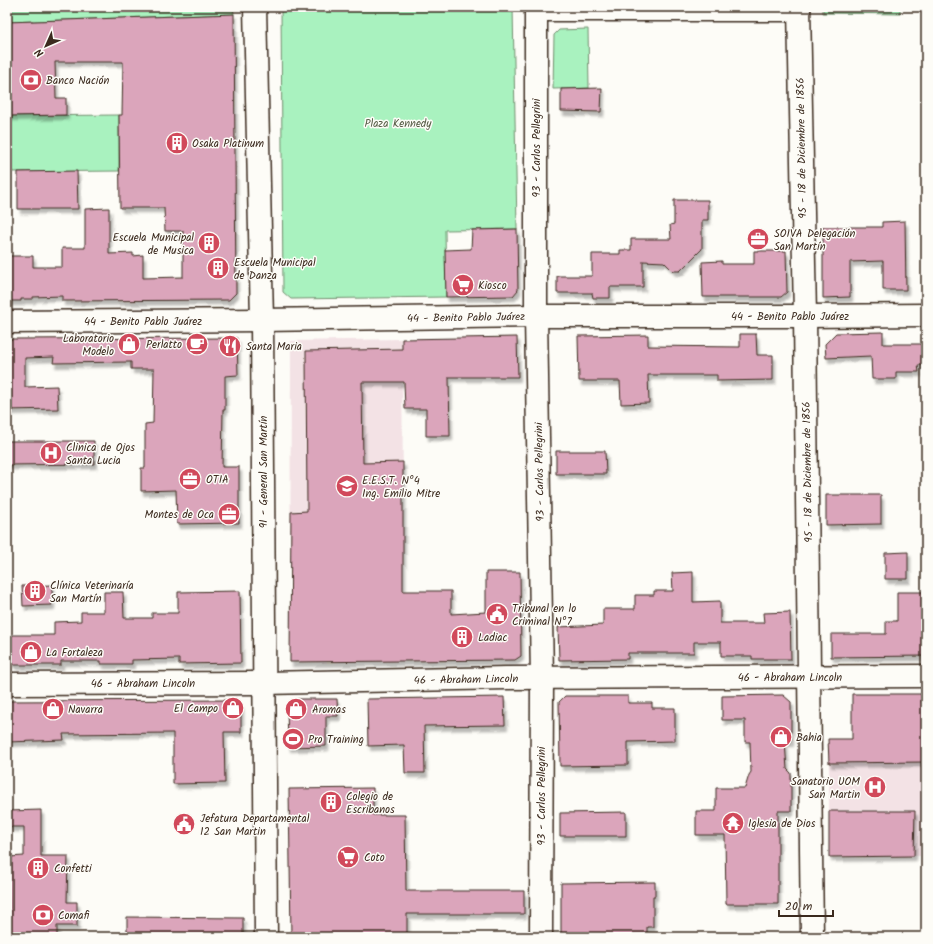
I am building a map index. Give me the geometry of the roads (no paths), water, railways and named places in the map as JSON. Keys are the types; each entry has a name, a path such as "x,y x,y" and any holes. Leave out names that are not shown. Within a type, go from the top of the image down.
{"street":[{"name":"91 - General San Martín","path":"255,7 262,320 266,937"},
{"path":"536,9 799,9"},
{"name":"93 - Carlos Pellegrini","path":"536,9 536,316 542,678 541,937"},
{"name":"95 - 18 de Diciembre de 1856","path":"799,9 805,316 812,937"},
{"name":"44 - Benito Pablo Juárez","path":"7,322 536,316 926,315"},
{"name":"46 - Abraham Lincoln","path":"7,684 265,683 542,678 926,676"}],"place":[{"name":"Banco Nación","path":"31,80"},
{"name":"Osaka Platinum","path":"177,143"},
{"name":"SOIVA Delegación San Martín","path":"758,239"},
{"name":"Escuela Municipal de Musica","path":"209,243"},
{"name":"Escuela Municipal de Danza","path":"218,268"},
{"name":"Kiosco","path":"463,285"},
{"name":"Laboratorio Modelo","path":"129,344"},
{"name":"Perlatto","path":"197,344"},
{"name":"Santa Maria","path":"230,346"},
{"name":"Clinica de Ojos Santa Lucia","path":"51,453"},
{"name":"OTIA","path":"190,479"},
{"name":"E.E.S.T. Nº4 Ing. Emilio Mitre","path":"347,486"},
{"name":"Montes de Oca","path":"229,514"},
{"name":"Clínica Veterinaría San Martín","path":"35,591"},
{"name":"Tribunal en lo Criminal Nº7","path":"497,614"},
{"name":"Ladiac","path":"462,637"},
{"name":"La Fortaleza","path":"31,652"},
{"name":"El Campo","path":"233,708"},
{"name":"Navarra","path":"53,709"},
{"name":"Aromas","path":"296,709"},
{"name":"Bahia","path":"781,737"},
{"name":"Pro Training","path":"293,739"},
{"name":"Sanatorio UOM San Martin","path":"875,787"},
{"name":"Colegio de Escribanos","path":"331,802"},
{"name":"Iglesia de Dios","path":"733,823"},
{"name":"Jefatura Departamental 12 San Martin","path":"184,824"},
{"name":"Coto","path":"348,857"},
{"name":"Confetti","path":"38,868"},
{"name":"Comafi","path":"43,915"}],"park label":[{"name":"Plaza Kennedy","path":"398,123"}]}
